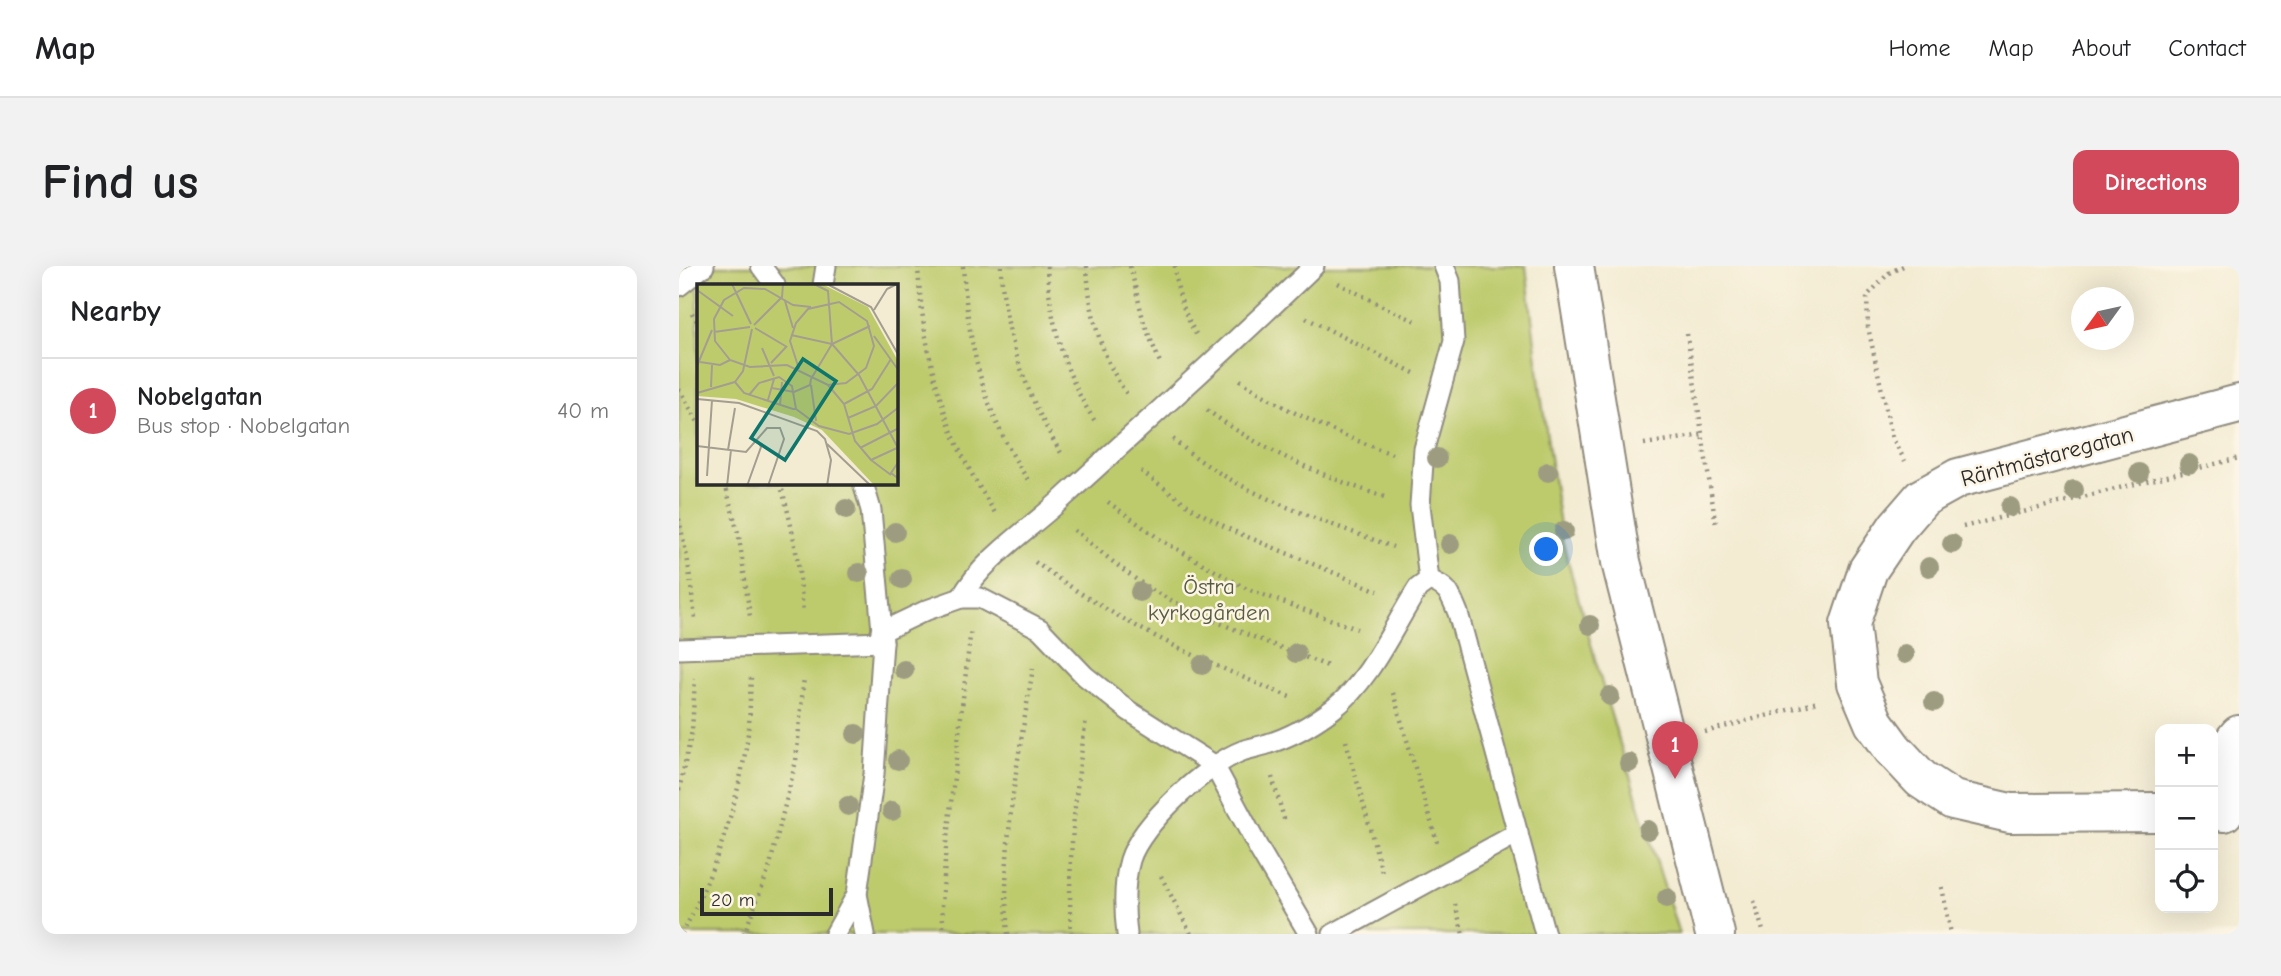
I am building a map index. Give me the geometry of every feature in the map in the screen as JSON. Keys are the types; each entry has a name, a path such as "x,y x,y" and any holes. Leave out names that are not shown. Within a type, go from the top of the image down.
{"street":[{"path":"1574,266 1621,562 1715,934"},
{"name":"Räntmästaregatan","path":"2155,812 2010,813 1953,800 1921,779 1893,749 1874,723 1857,682 1850,624 1868,570 1896,527 1922,498 1958,478 2239,404"},
{"path":"2225,812 2221,774 2227,754 2239,735"}],"lane":[{"path":"679,286 704,266"},
{"path":"761,266 774,284"},
{"path":"823,284 826,266"},
{"path":"968,598 973,577 1052,509 1314,266"},
{"path":"1429,580 1420,505 1422,466 1454,335 1450,281 1444,266"},
{"path":"864,485 870,510 882,637 874,774 857,894 865,934"},
{"path":"1127,934 1125,883 1130,858 1142,835 1214,765 1241,751 1270,743 1307,727 1336,707 1361,680 1409,601 1418,588 1429,580"},
{"path":"1429,580 1442,585 1450,594 1458,613 1545,934"},
{"path":"679,649 804,644 882,637 927,610 968,598 981,598 1040,629 1085,676 1129,711 1214,765 1309,934"},
{"path":"1333,934 1518,833"},
{"path":"835,934 857,894"}],"path":[{"path":"963,266 973,354 990,405 1012,457 1039,496 1117,564 1163,596 1241,632 1361,680"},
{"path":"1001,266 1010,329 1021,370 1047,431 1072,470 1107,501 1161,540 1216,573 1247,589 1386,639"},
{"path":"1047,266 1048,293 1061,346 1082,403 1108,440 1145,475 1193,509 1231,530 1359,584 1409,601"},
{"path":"1087,266 1089,296 1100,340 1117,380 1132,401 1150,419 1195,458 1245,489 1426,560"},
{"path":"1129,266 1144,323 1159,362 1182,389 1229,426 1279,456 1344,483 1393,500 1420,505"},
{"path":"1175,266 1175,277 1187,318 1206,352 1267,398 1328,429 1422,466"},
{"path":"1903,266 1889,273 1867,296 1868,327 1892,436 1909,468"},
{"path":"1335,282 1396,313 1454,335"},
{"path":"1280,299 1323,327 1441,386"},
{"path":"1687,334 1716,526"},
{"path":"679,389 697,420"},
{"path":"1643,444 1703,435"},
{"path":"1951,530 2239,458"},
{"path":"1974,474 1989,520"},
{"path":"682,934 715,864 739,777 749,726 751,646 748,594 739,537 726,485"},
{"path":"744,934 769,869 796,761 802,713 804,644 801,576 791,518 782,485"},
{"path":"944,934 942,907 946,846 968,598"},
{"path":"1008,934 1005,900 1007,845 1040,629"},
{"path":"1071,934 1072,819 1087,715 1085,676"},
{"path":"1392,689 1463,934"},
{"path":"1703,733 1829,699"},
{"path":"1346,741 1390,902"},
{"path":"1160,866 1161,880 1191,934"},
{"path":"1942,887 1951,934"}],"green space":[{"name":"Östra kyrkogården","path":"679,266 1526,266 1562,540 1608,705 1679,934 679,934"}],"place":[{"name":"Nobelgatan","path":"1675,779"}]}
